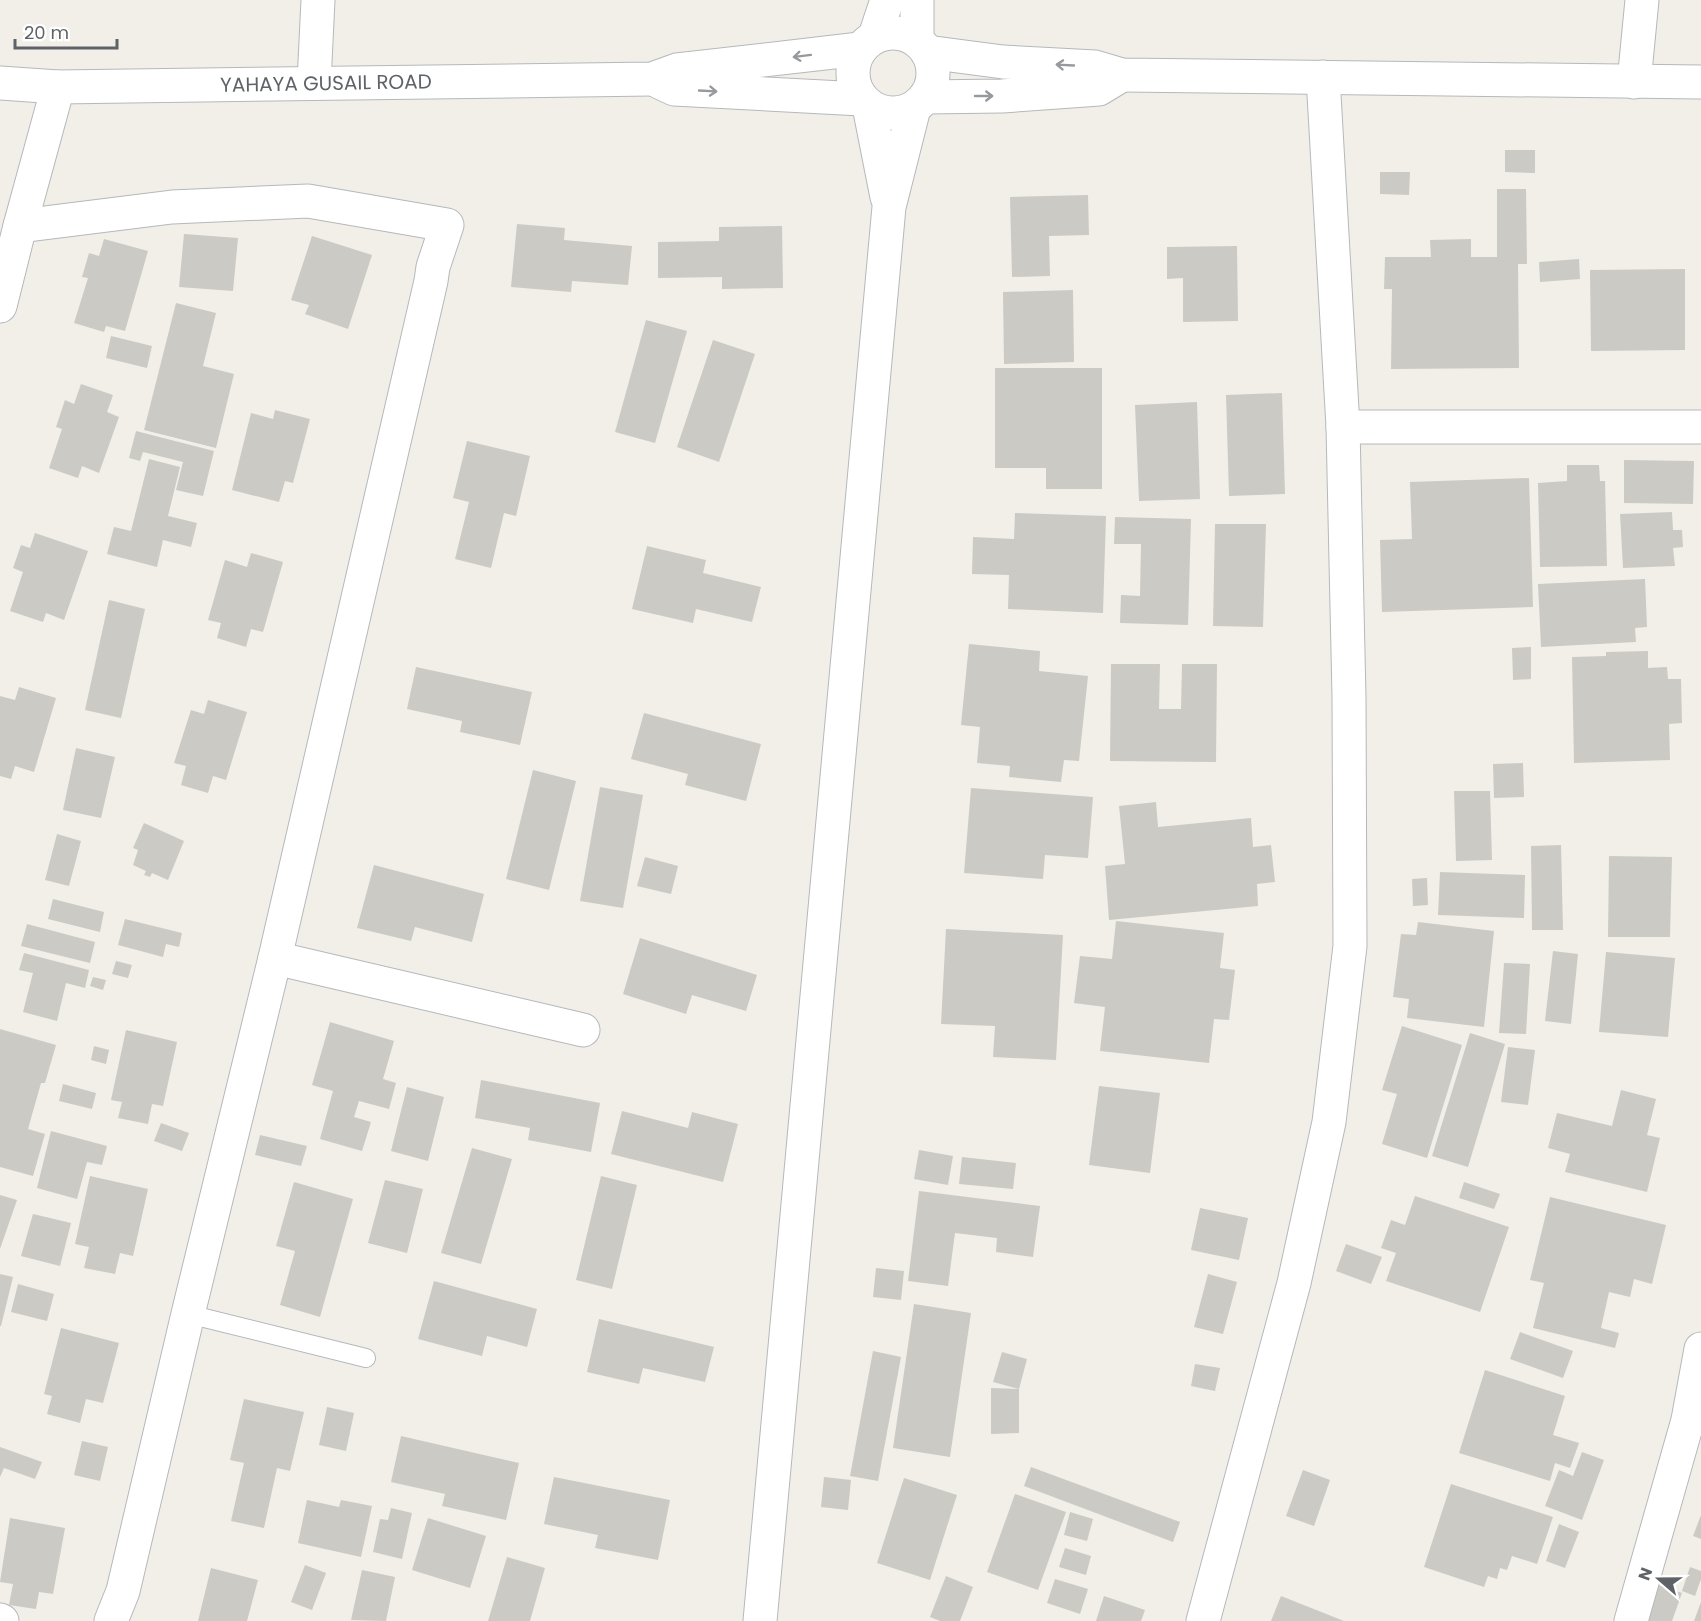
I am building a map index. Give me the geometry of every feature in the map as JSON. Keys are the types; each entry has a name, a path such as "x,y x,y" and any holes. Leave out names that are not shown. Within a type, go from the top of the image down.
{"street":[{"path":"314,83 318,0"},
{"path":"887,0 867,43 854,61 852,74 855,87 865,102 889,207"},
{"path":"760,1621 889,207 920,102 932,82 933,66 922,46 917,0"},
{"path":"1634,82 1642,0"},
{"path":"652,79 677,70 867,43 889,33 903,33 922,46 1003,62 1095,67 1122,75 1701,82"},
{"path":"652,79 674,89 865,102 883,112 899,113 920,102 1099,89 1122,75"},
{"path":"1203,1621 1294,1283 1329,1122 1350,946 1349,709 1343,427 1323,77"},
{"name":"YAHAYA GUSAIL ROAD","path":"0,83 58,87 652,79"},
{"path":"0,306 58,87"},
{"path":"20,226 172,207 308,201 447,225 433,267 275,958 123,1591 111,1621"},
{"path":"1343,427 1701,427"},
{"path":"275,958 583,1030"},
{"path":"1631,1621 1688,1420 1701,1348"}],"lane":[{"path":"188,1314 366,1358"}],"building":[{"path":"1505,150 1535,150 1535,173 1505,172"},
{"path":"1380,172 1410,172 1409,195 1380,194"},
{"path":"1497,189 1526,189 1527,264 1518,264 1519,368 1391,369 1392,289 1384,289 1385,257 1431,257 1430,240 1471,239 1471,257 1497,257"},
{"path":"1088,195 1089,235 1049,236 1050,276 1012,277 1010,197"},
{"path":"517,224 565,228 564,240 632,246 628,285 572,281 571,292 511,287"},
{"path":"782,226 783,288 722,289 722,277 658,278 658,242 719,241 719,227"},
{"path":"184,234 238,238 233,291 179,287"},
{"path":"312,236 372,255 348,329 305,314 309,305 291,300"},
{"path":"104,239 148,251 125,331 106,326 104,332 74,323 88,278 82,277 89,253 99,256"},
{"path":"1237,246 1238,321 1183,322 1183,278 1167,279 1167,247"},
{"path":"1579,259 1580,279 1540,282 1539,262"},
{"path":"1685,269 1685,350 1591,351 1590,270"},
{"path":"1073,290 1074,362 1004,364 1003,292"},
{"path":"176,303 216,313 203,366 234,374 216,448 144,430"},
{"path":"646,320 687,331 655,443 615,432"},
{"path":"111,336 152,346 147,368 106,358"},
{"path":"713,340 755,354 719,462 677,447"},
{"path":"995,368 1102,368 1102,489 1046,489 1046,468 995,468"},
{"path":"81,384 113,395 107,412 119,417 99,473 82,466 78,478 49,468 62,429 56,427 65,400 74,404"},
{"path":"1282,393 1285,494 1229,496 1226,395"},
{"path":"1197,402 1200,499 1139,501 1135,405"},
{"path":"275,410 310,419 293,483 285,481 279,502 232,490 251,413 273,419"},
{"path":"136,431 214,451 203,496 176,490 183,462 143,452 140,461 129,458"},
{"path":"467,441 530,456 516,516 504,513 491,568 455,559 469,502 453,498"},
{"path":"149,459 180,467 168,516 197,523 191,547 163,540 157,567 107,554 114,527 131,531"},
{"path":"1624,460 1694,461 1693,504 1624,503"},
{"path":"1567,465 1599,465 1600,481 1605,481 1607,566 1540,567 1538,483 1567,481"},
{"path":"1529,478 1533,607 1382,612 1380,540 1412,539 1410,482"},
{"path":"1672,512 1673,530 1682,530 1683,547 1673,548 1675,566 1623,568 1620,514"},
{"path":"1015,513 1106,516 1103,613 1008,609 1009,575 972,574 973,537 1014,539"},
{"path":"1115,517 1191,519 1188,625 1120,623 1121,595 1140,596 1141,544 1114,544"},
{"path":"1215,524 1266,524 1263,627 1213,626"},
{"path":"35,533 88,551 64,620 46,613 43,622 10,611 23,572 13,568 21,545 30,548"},
{"path":"647,546 706,560 703,573 761,587 752,622 696,609 693,623 632,609"},
{"path":"251,553 283,562 263,632 251,629 246,647 217,638 221,623 208,620 225,560 247,567"},
{"path":"1645,579 1647,627 1635,628 1636,642 1541,647 1538,584"},
{"path":"109,600 145,609 121,718 85,710"},
{"path":"969,644 1040,651 1039,671 1088,676 1079,761 1064,760 1061,782 1009,777 1010,766 977,763 980,727 961,725"},
{"path":"1531,647 1531,679 1513,680 1512,648"},
{"path":"1648,651 1648,668 1667,667 1668,679 1681,679 1682,723 1669,724 1670,760 1574,763 1572,657 1606,656 1606,652"},
{"path":"1111,664 1160,664 1159,709 1181,709 1182,664 1217,664 1216,762 1110,761"},
{"path":"416,667 532,692 520,745 460,732 462,721 407,709"},
{"path":"19,687 56,698 34,772 15,766 11,779 0,776 0,696 15,700"},
{"path":"208,700 247,712 226,780 213,776 208,793 181,785 186,766 174,763 191,710 204,714"},
{"path":"644,713 761,744 746,801 685,785 688,774 631,759"},
{"path":"76,748 115,757 101,818 63,810"},
{"path":"1523,763 1524,797 1494,798 1493,764"},
{"path":"533,770 576,781 549,890 506,879"},
{"path":"600,787 643,795 623,908 580,901"},
{"path":"971,788 1093,797 1088,858 1045,855 1043,879 964,873"},
{"path":"1454,791 1490,791 1492,860 1456,861"},
{"path":"1156,802 1158,827 1251,818 1253,847 1271,845 1275,882 1257,884 1258,906 1109,920 1105,866 1125,864 1119,806"},
{"path":"144,823 184,841 168,880 152,873 150,877 144,875 146,871 133,865 138,850 133,848"},
{"path":"57,834 81,841 69,886 45,880"},
{"path":"1561,845 1563,930 1532,930 1531,846"},
{"path":"1609,856 1672,857 1670,937 1608,937"},
{"path":"645,857 678,866 671,894 637,886"},
{"path":"374,865 484,894 472,942 415,927 411,941 357,928"},
{"path":"1440,872 1525,875 1524,918 1438,915"},
{"path":"1427,878 1428,905 1413,906 1412,879"},
{"path":"53,899 104,912 100,932 48,919"},
{"path":"125,919 182,933 179,947 166,944 163,957 118,945"},
{"path":"1116,921 1224,933 1220,968 1235,970 1229,1020 1214,1019 1209,1063 1100,1051 1105,1007 1074,1003 1080,956 1112,959"},
{"path":"1418,922 1494,931 1484,1027 1407,1018 1409,999 1393,997 1401,934 1416,935"},
{"path":"27,924 95,942 90,963 21,946"},
{"path":"946,929 1063,935 1056,1060 993,1057 995,1026 941,1024"},
{"path":"640,938 757,975 746,1011 692,995 686,1014 623,994"},
{"path":"1553,951 1578,954 1571,1024 1545,1021"},
{"path":"1606,952 1675,958 1668,1037 1599,1032"},
{"path":"24,953 89,970 85,988 66,983 57,1021 23,1012 33,973 19,970"},
{"path":"116,961 132,965 128,978 112,974"},
{"path":"1504,963 1530,964 1526,1034 1499,1033"},
{"path":"93,977 106,980 103,990 90,986"},
{"path":"330,1022 394,1041 383,1079 396,1083 389,1109 359,1101 354,1117 371,1122 362,1151 320,1139 333,1091 312,1085"},
{"path":"1402,1026 1462,1045 1427,1158 1382,1144 1397,1094 1382,1090"},
{"path":"0,1029 56,1045 45,1083 41,1083 28,1129 45,1134 33,1176 0,1167"},
{"path":"126,1030 177,1042 163,1106 152,1104 148,1124 118,1118 122,1102 111,1100"},
{"path":"1470,1033 1505,1044 1468,1167 1432,1156"},
{"path":"94,1046 109,1050 106,1064 91,1060"},
{"path":"1508,1047 1535,1050 1528,1105 1501,1102"},
{"path":"481,1080 600,1103 591,1152 528,1140 530,1128 475,1118"},
{"path":"63,1084 96,1093 92,1109 59,1101"},
{"path":"1099,1086 1160,1093 1150,1173 1089,1165"},
{"path":"407,1087 444,1097 428,1161 391,1151"},
{"path":"1621,1090 1656,1099 1647,1135 1660,1138 1647,1192 1565,1172 1570,1154 1548,1148 1557,1113 1612,1126"},
{"path":"622,1111 688,1128 692,1112 738,1124 723,1182 611,1154"},
{"path":"161,1123 189,1133 182,1151 154,1141"},
{"path":"51,1131 107,1146 102,1165 87,1162 77,1199 37,1188"},
{"path":"260,1135 307,1146 301,1166 255,1155"},
{"path":"472,1148 512,1159 481,1264 441,1253"},
{"path":"919,1150 953,1156 948,1185 914,1179"},
{"path":"962,1157 1016,1163 1013,1189 959,1184"},
{"path":"90,1176 148,1189 133,1256 120,1253 115,1274 84,1268 89,1247 75,1244"},
{"path":"601,1176 637,1185 612,1289 576,1280"},
{"path":"385,1180 423,1189 407,1253 368,1243"},
{"path":"294,1182 353,1199 320,1317 280,1305 295,1251 276,1246"},
{"path":"1464,1182 1500,1194 1494,1209 1459,1198"},
{"path":"919,1191 1040,1206 1033,1257 996,1252 997,1238 955,1233 948,1286 908,1281"},
{"path":"0,1195 17,1200 0,1249"},
{"path":"1415,1196 1509,1227 1480,1312 1386,1281 1396,1253 1381,1248 1391,1220 1405,1225"},
{"path":"1550,1197 1666,1225 1652,1284 1634,1279 1630,1297 1609,1292 1601,1328 1619,1333 1615,1348 1533,1328 1544,1283 1530,1280"},
{"path":"1200,1208 1248,1218 1239,1260 1191,1250"},
{"path":"33,1214 71,1223 60,1266 21,1256"},
{"path":"1346,1244 1382,1257 1371,1284 1336,1271"},
{"path":"876,1268 904,1271 901,1300 873,1297"},
{"path":"0,1274 13,1277 1,1326 0,1326"},
{"path":"1208,1274 1237,1282 1223,1334 1194,1327"},
{"path":"434,1281 537,1309 527,1347 487,1336 482,1356 418,1339"},
{"path":"18,1284 54,1294 47,1321 11,1312"},
{"path":"914,1304 971,1313 950,1457 893,1448"},
{"path":"599,1319 714,1347 705,1382 643,1368 639,1384 587,1372"},
{"path":"61,1328 119,1343 103,1403 86,1399 80,1423 47,1414 52,1396 44,1394"},
{"path":"1520,1332 1573,1351 1563,1378 1510,1359"},
{"path":"873,1351 901,1357 878,1481 850,1476"},
{"path":"1002,1352 1027,1359 1019,1389 993,1382"},
{"path":"1195,1364 1220,1368 1215,1391 1191,1386"},
{"path":"1485,1370 1565,1396 1553,1435 1579,1443 1570,1468 1555,1463 1550,1481 1459,1453"},
{"path":"991,1388 1019,1389 1019,1433 991,1434"},
{"path":"244,1399 304,1412 290,1471 277,1468 264,1528 231,1521 244,1463 230,1460"},
{"path":"327,1407 354,1413 346,1451 319,1445"},
{"path":"401,1436 519,1463 506,1520 442,1506 445,1494 391,1482"},
{"path":"82,1441 108,1447 100,1481 74,1475"},
{"path":"0,1447 42,1462 35,1479 4,1468 0,1477"},
{"path":"1582,1452 1604,1460 1582,1520 1545,1506 1559,1470 1573,1476"},
{"path":"1031,1467 1180,1522 1173,1542 1024,1486"},
{"path":"1303,1470 1330,1480 1314,1526 1286,1516"},
{"path":"554,1477 670,1500 658,1560 595,1548 598,1535 544,1524"},
{"path":"824,1477 851,1480 848,1510 821,1507"},
{"path":"904,1478 957,1495 930,1580 877,1563"},
{"path":"1451,1484 1553,1517 1537,1564 1512,1556 1507,1570 1500,1568 1497,1579 1488,1576 1484,1587 1424,1567"},
{"path":"1015,1494 1066,1512 1038,1590 987,1572"},
{"path":"307,1500 339,1507 341,1500 372,1506 361,1557 298,1543"},
{"path":"391,1508 412,1513 402,1559 373,1552 380,1519 388,1520"},
{"path":"1070,1512 1093,1519 1087,1541 1064,1535"},
{"path":"1701,1515 1701,1539 1693,1536"},
{"path":"10,1518 65,1528 53,1594 39,1592 36,1609 9,1605 13,1584 0,1582"},
{"path":"428,1518 486,1536 470,1588 412,1570"},
{"path":"1559,1524 1579,1532 1565,1568 1546,1561"},
{"path":"1065,1548 1091,1556 1086,1575 1059,1567"},
{"path":"507,1557 545,1568 530,1621 488,1621"},
{"path":"305,1565 326,1573 312,1610 291,1602"},
{"path":"1690,1567 1701,1571 1701,1579 1695,1596 1682,1591"},
{"path":"211,1568 258,1580 247,1621 198,1621"},
{"path":"362,1570 395,1577 386,1621 351,1620"},
{"path":"946,1576 973,1587 960,1621 940,1621 930,1617"},
{"path":"1055,1579 1088,1589 1080,1614 1047,1603"},
{"path":"1653,1583 1682,1593 1672,1621 1650,1621 1641,1618"},
{"path":"1104,1596 1145,1610 1141,1621 1096,1621"},
{"path":"1281,1596 1344,1621 1271,1621"},
{"path":"1701,1602 1701,1621 1694,1621"}]}
